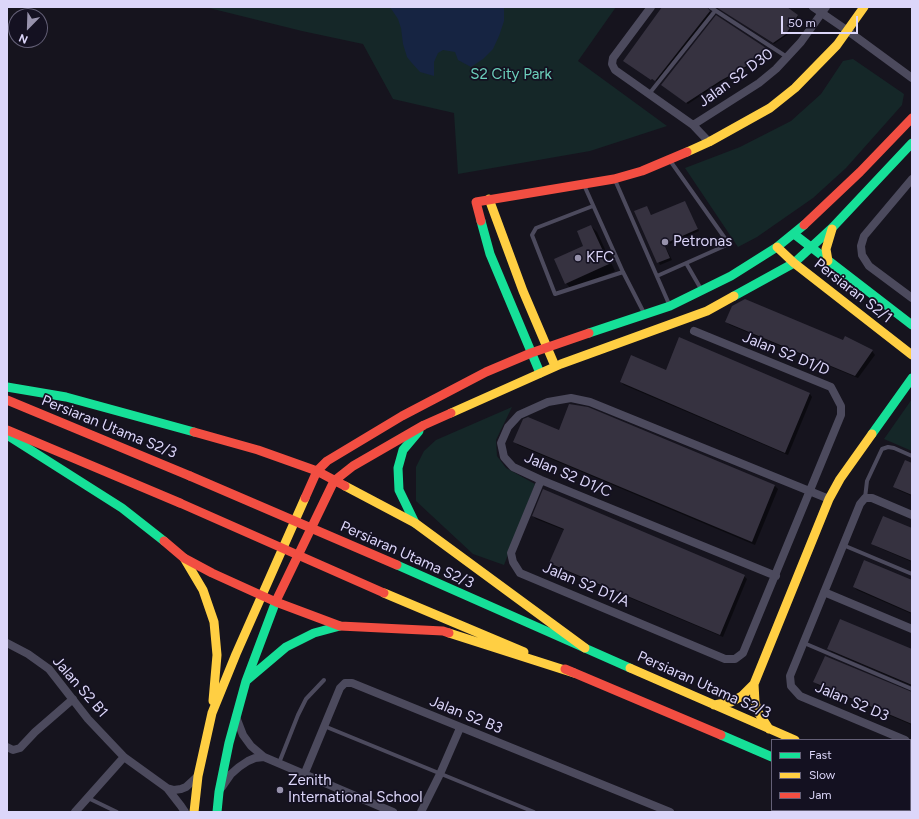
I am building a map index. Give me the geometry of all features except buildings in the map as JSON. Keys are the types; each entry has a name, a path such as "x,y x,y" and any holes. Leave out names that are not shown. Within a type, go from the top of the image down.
{"main road":[{"path":"540,373 490,254 476,202 614,179 642,171 709,142 770,108 795,88 848,31 864,7"},
{"path":"212,713 317,471 327,461 402,416 486,372 531,353 670,306 702,292 731,276 777,248 794,234 860,172 912,118"},
{"path":"217,812 219,792 236,716 246,681 276,602 334,481 353,466 424,425 555,366 707,311 794,263 833,227 912,143"},
{"path":"490,199 523,291 555,366"},
{"path":"828,261 826,248 833,227"},
{"name":"Persiaran S2/1","path":"794,234 810,248 912,325"},
{"name":"Persiaran S2/1","path":"777,248 912,355"},
{"path":"714,705 731,702 742,696 754,684 829,500 840,479 912,378"},
{"path":"7,387 66,397 151,419 258,450 317,471 415,523 585,648"},
{"name":"Persiaran Utama S2/3","path":"7,400 190,476 793,739"},
{"path":"415,523 399,490 398,468 403,450 424,425"},
{"path":"7,430 180,503 384,593 771,757"},
{"path":"7,435 122,508 184,558 212,573 276,602 340,626"},
{"path":"184,558 203,590 214,622 216,655 212,713 198,776 194,812"},
{"path":"246,681 286,647 314,632 340,626 443,631 574,673"},
{"path":"754,684 755,702 758,712 769,729"}],"street":[{"name":"Jalan S2 D30","path":"651,7 613,58 612,64 615,70 693,126 709,142"},
{"path":"813,7 823,10 848,31 912,78"},
{"name":"Jalan S2 D30","path":"693,126 759,83 787,58 801,42 823,10"},
{"path":"912,179 864,236 861,246 862,256 869,266 912,298"},
{"name":"Jalan S2 D1/D","path":"694,331 831,387 841,406 841,415 776,576 743,653 735,659"},
{"name":"Jalan S2 D1/C","path":"776,576 541,480 513,467 504,456 501,443 508,427 519,415 548,402 571,398 590,402 829,500"},
{"name":"Jalan S2 D1/A","path":"541,480 511,553 513,562 520,573 725,659 735,659"},
{"path":"803,642 860,504 865,498 872,498 912,515"},
{"path":"824,592 912,628"},
{"name":"Jalan S2 D3","path":"803,642 790,676 791,686 800,696 904,739"},
{"name":"Jalan S2 B1","path":"7,643 28,654 49,669 88,719 124,758 167,788 185,812"},
{"name":"Jalan S2 B3","path":"304,775 340,688 345,683 352,683 670,812"},
{"path":"7,747 13,750 20,748 35,732 73,699"},
{"path":"236,716 243,735 251,746 264,757 393,812"},
{"path":"421,812 440,774 460,728"},
{"path":"219,792 231,774 239,767 255,758 264,757"},
{"path":"75,812 124,758"},
{"path":"167,788 174,790 181,789 186,787 198,776"}],"lane":[{"path":"710,7 787,58"},
{"path":"649,94 715,11"},
{"path":"657,276 729,244 670,160"},
{"path":"614,179 670,306"},
{"path":"584,184 623,272 645,315"},
{"path":"593,206 536,228 532,235 555,294 623,272"},
{"path":"686,263 702,292"},
{"path":"865,498 867,481 882,449 888,447 894,448 912,456"},
{"path":"843,545 912,574"},
{"path":"803,642 912,689"},
{"path":"279,764 298,715 306,699 324,680"},
{"path":"324,726 534,812"},
{"path":"88,798 118,812"}],"green space":[{"name":"S2 City Park","path":"205,7 616,7 578,61 667,126 590,151 458,174 454,113 393,99 363,44 302,31"},
{"path":"853,59 904,94 902,105 846,168 813,198 757,237 738,247 685,168 740,147 791,121 821,94 843,61"},
{"path":"912,399 912,451 884,439"},
{"path":"512,407 496,440 497,456 506,468 535,484 504,565 473,554 416,501 416,467 424,451 436,440"}],"water":[{"path":"390,7 504,7 504,21 493,49 483,59 471,67 458,60 455,52 443,50 438,53 434,62 434,76 420,72 407,57 398,19"}],"traffic: fast":[{"path":"734,296 794,263 833,227 912,143"},
{"path":"481,221 490,254 540,373"},
{"path":"589,333 670,306 731,276 777,247 804,225"},
{"path":"794,234 912,325"},
{"path":"872,434 912,378"},
{"path":"7,387 66,397 194,432"},
{"path":"415,523 399,490 398,468 403,450 419,431"},
{"path":"7,435 122,508 164,541"},
{"path":"397,565 630,668"},
{"path":"217,812 219,792 229,743 246,681 276,601"},
{"path":"247,680 286,647 314,633 340,626"},
{"path":"721,735 771,757"}],"traffic: slow":[{"path":"687,152 709,142 770,108 795,88 837,45 864,7"},
{"path":"489,199 523,291 555,366"},
{"path":"828,261 826,249 832,229"},
{"path":"777,247 794,263 912,355"},
{"path":"451,413 561,364 707,311 734,296"},
{"path":"714,705 731,702 742,696 754,684 829,499 840,479 872,434"},
{"path":"345,486 415,523 585,648"},
{"path":"194,812 198,776 212,713 236,654 305,498"},
{"path":"184,558 203,590 214,622 217,655 213,701"},
{"path":"384,593 524,652"},
{"path":"449,633 574,673"},
{"path":"630,668 793,739"},
{"path":"754,684 755,702 758,712 769,729"}],"traffic: jam":[{"path":"804,225 860,172 912,118"},
{"path":"481,221 476,202 614,179 642,171 687,152"},
{"path":"305,498 317,471 327,461 402,416 486,372 531,353 589,333"},
{"path":"7,400 190,476"},
{"path":"276,601 334,481 353,466 424,425 451,413"},
{"path":"7,430 180,503"},
{"path":"194,432 258,450 317,471 345,486"},
{"path":"190,476 397,565"},
{"path":"180,503 384,593"},
{"path":"164,541 184,558 212,573 276,602 340,626 443,631 449,633"},
{"path":"565,669 721,735"}],"place":[{"name":"Petronas","path":"665,242"},
{"name":"KFC","path":"578,258"},
{"name":"Zenith International School","path":"280,790"}]}
